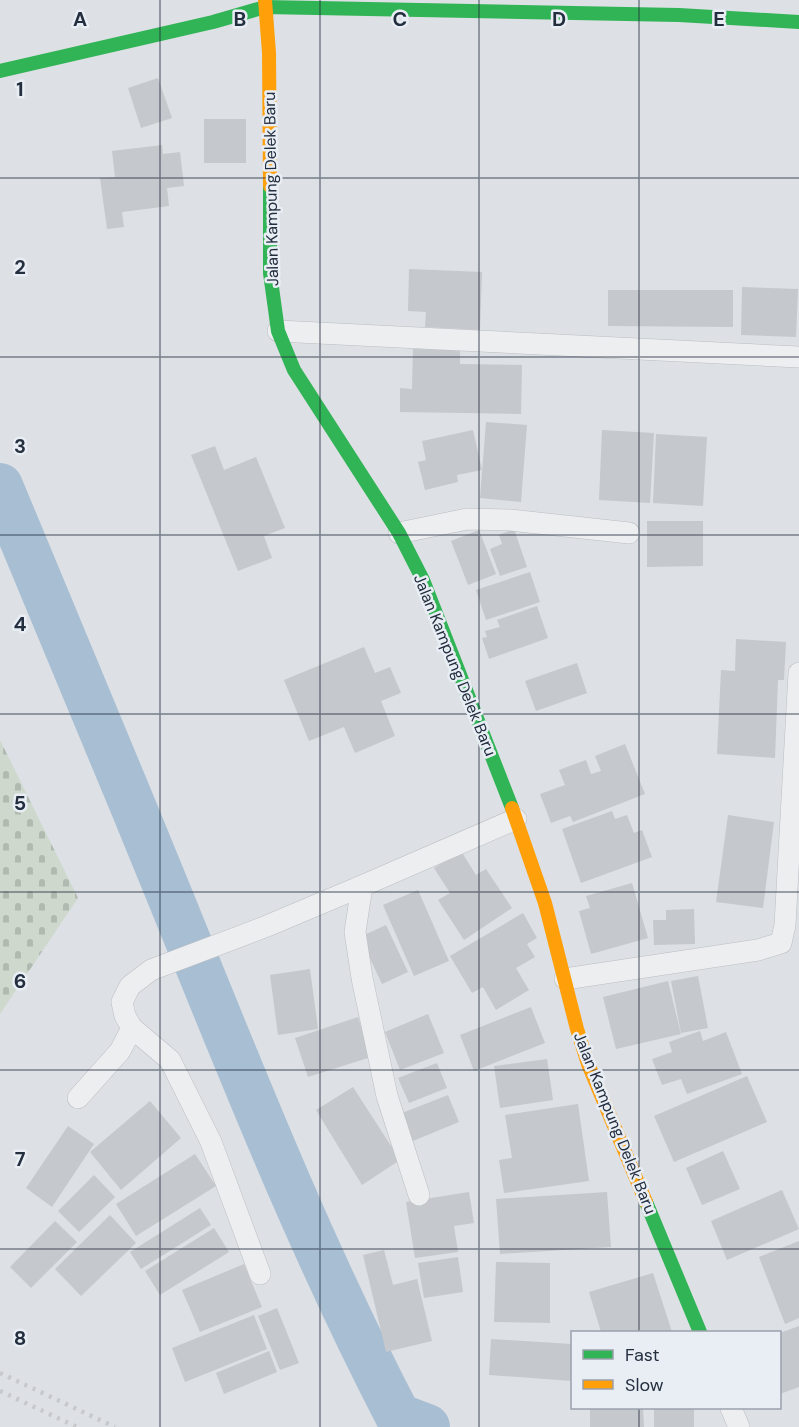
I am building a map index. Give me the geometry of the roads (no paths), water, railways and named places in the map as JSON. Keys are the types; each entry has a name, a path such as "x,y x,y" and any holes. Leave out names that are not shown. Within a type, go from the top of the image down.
{"street":[{"path":"0,71 213,22 265,4 679,8 799,22"},
{"name":"Jalan Kampung Delek Baru","path":"265,4 269,52 270,273 278,331 294,370 399,533 423,580 516,819 545,903 588,1064 700,1331"},
{"path":"278,331 799,357"},
{"path":"399,533 467,519 510,520 629,533"},
{"path":"565,979 758,950 781,943 785,925 799,673"},
{"path":"260,1274 211,1142 170,1060 132,1028 125,1016 122,1002 130,986 151,970 267,926 516,819"},
{"path":"362,886 355,932 362,978 387,1096 419,1195"},
{"path":"78,1098 120,1051 132,1028"},
{"path":"732,1409 739,1427"}],"waterway":[{"path":"0,486 251,1095 336,1289 398,1416 427,1427"}],"railway":[{"path":"0,1373 115,1427"},
{"path":"0,1391 77,1427"}]}
